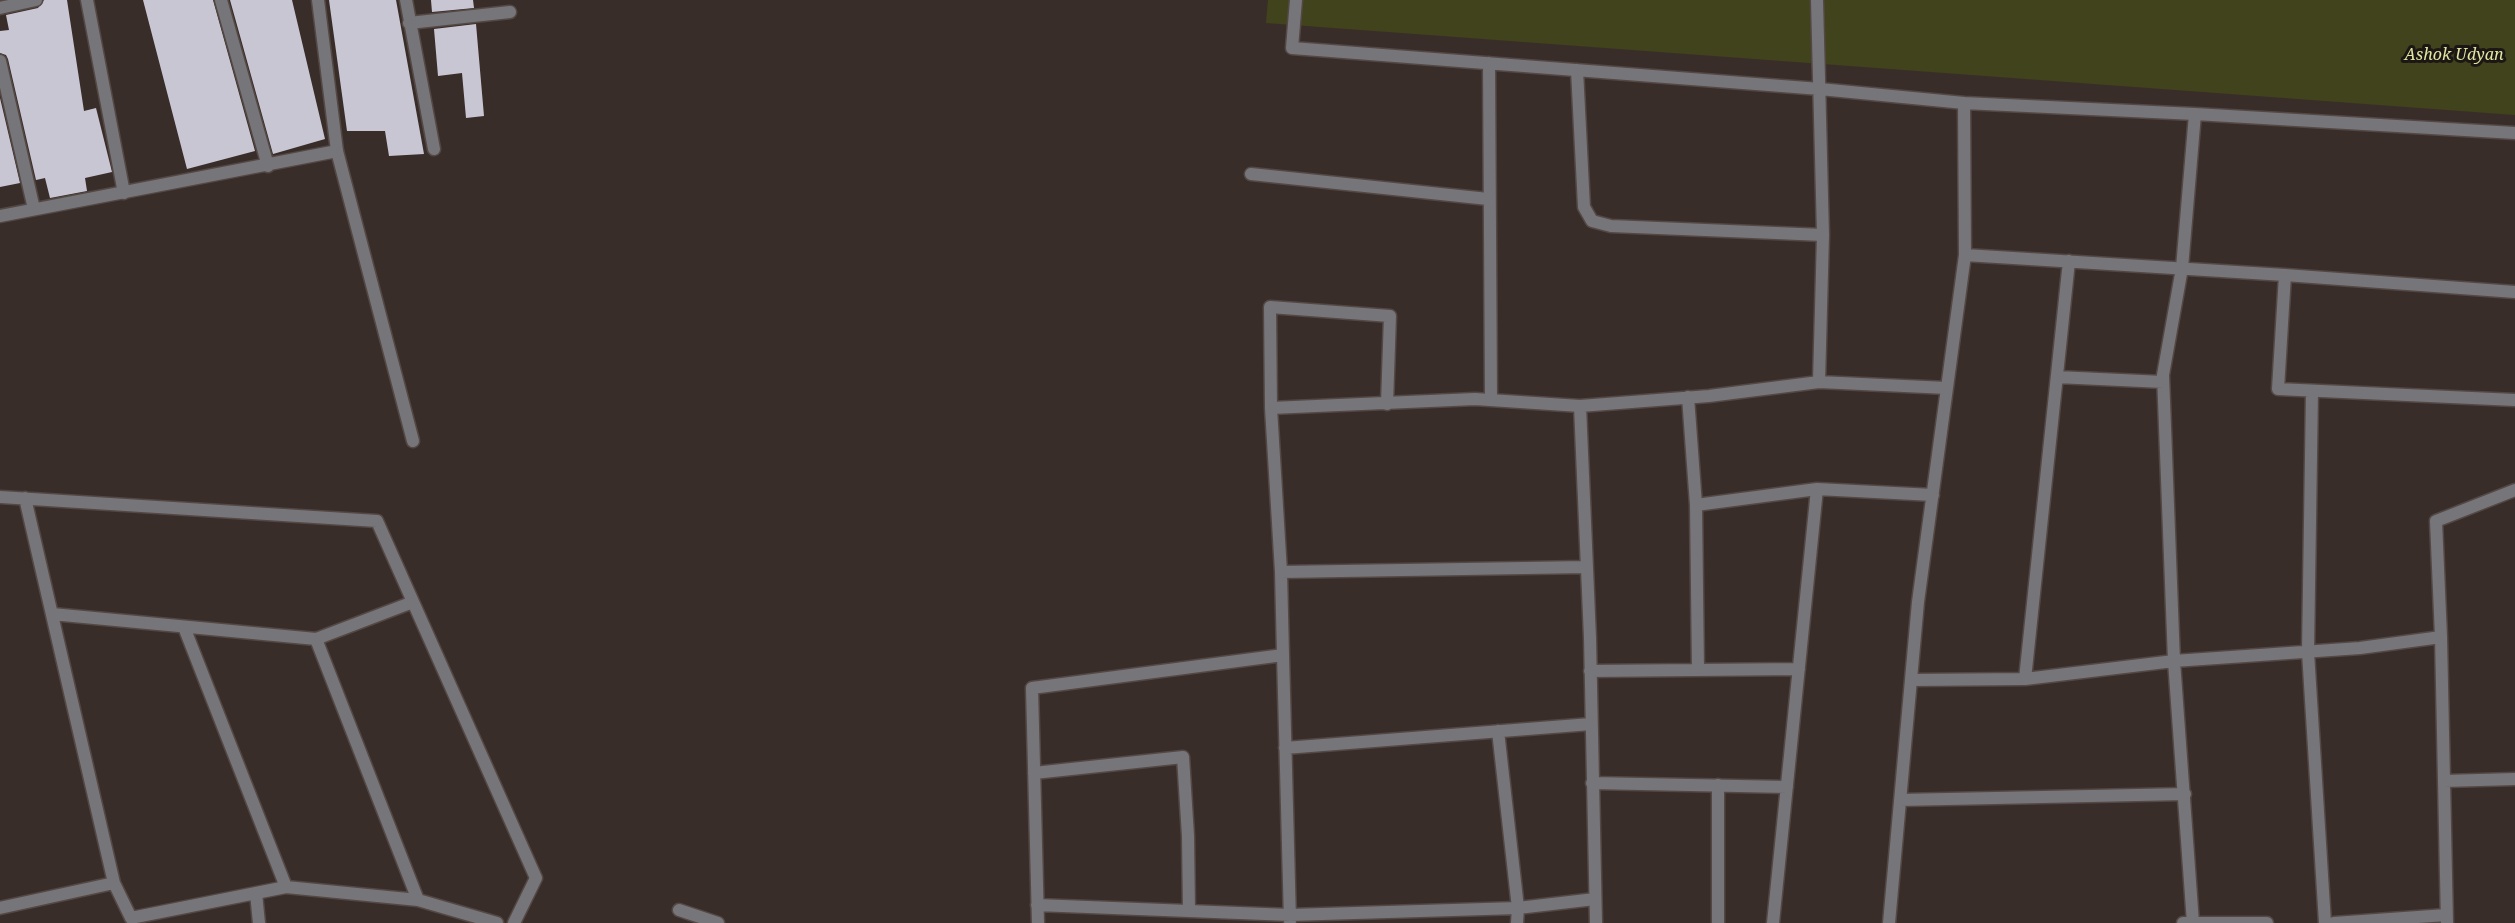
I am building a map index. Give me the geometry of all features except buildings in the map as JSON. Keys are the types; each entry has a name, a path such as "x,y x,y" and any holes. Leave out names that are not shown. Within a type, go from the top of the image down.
{"street":[{"path":"0,9 36,0"},
{"path":"87,0 124,194"},
{"path":"220,0 268,166"},
{"path":"318,0 337,151 413,441"},
{"path":"406,0 434,149"},
{"path":"1296,0 1292,48 1820,89 1964,103 2515,133"},
{"path":"1817,0 1823,235 1819,382"},
{"path":"409,23 510,12"},
{"path":"0,61 34,209"},
{"path":"1489,63 1488,199 1491,400"},
{"path":"1577,70 1584,207 1592,221 1611,226 1823,235"},
{"path":"1889,923 1911,680 1932,495 1965,255 1964,103"},
{"path":"2195,114 2182,268 2163,382 2174,660 2185,795 2190,923 2267,923"},
{"path":"0,216 124,194 337,151"},
{"path":"1251,174 1488,199"},
{"path":"1965,255 2515,292"},
{"path":"2025,679 2069,261"},
{"path":"2285,275 2278,389 2515,400"},
{"path":"1290,919 1281,572 1271,408 1270,307 1390,316 1387,404"},
{"path":"2057,377 2163,382"},
{"path":"1271,408 1491,400 1580,406 1688,397 1819,382 1947,388"},
{"path":"2312,391 2308,652 2325,923"},
{"path":"1688,397 1696,505 1698,670"},
{"path":"1580,406 1596,923"},
{"path":"1696,505 1817,489 1932,495"},
{"path":"1773,923 1817,489"},
{"path":"2334,923 2446,919 2441,637 2436,521 2515,490"},
{"path":"0,497 377,521 536,878 514,923"},
{"path":"25,498 114,883 130,918 286,887 418,900 497,923"},
{"path":"1281,572 1586,567"},
{"path":"52,614 316,639 413,602"},
{"path":"184,627 286,887"},
{"path":"1911,680 2025,679 2174,660 2360,648 2441,637"},
{"path":"316,639 418,900"},
{"path":"1038,923 1032,688 1283,655"},
{"path":"1590,671 1798,669"},
{"path":"1285,748 1591,723"},
{"path":"1498,731 1518,908 1517,923"},
{"path":"1034,773 1183,757 1189,911"},
{"path":"2444,781 2515,779"},
{"path":"1592,783 1787,787"},
{"path":"1718,785 1718,923"},
{"path":"1900,800 2185,795"},
{"path":"0,908 114,883"},
{"path":"256,893 260,923"},
{"path":"1037,905 1189,911 1290,919 1518,908 1595,898"},
{"path":"679,910 718,923"}],"green space":[{"name":"Ashok Udyan","path":"1268,0 2515,0 2515,115 1266,23"}]}
